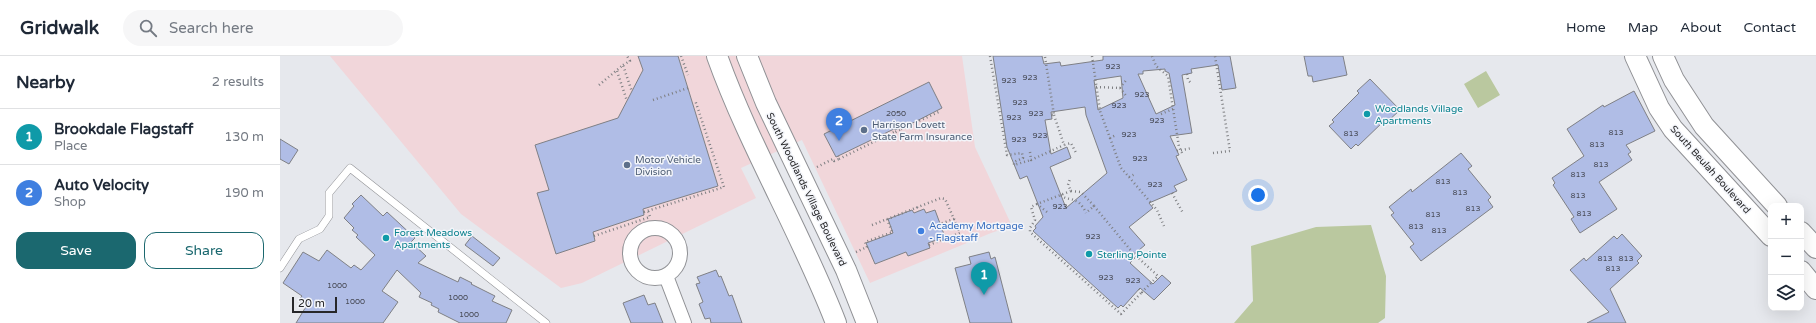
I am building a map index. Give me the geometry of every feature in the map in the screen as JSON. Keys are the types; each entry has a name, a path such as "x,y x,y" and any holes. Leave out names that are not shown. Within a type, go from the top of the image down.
{"street":[{"path":"717,56 738,108 799,236 836,323"},
{"name":"South Woodlands Village Boulevard","path":"747,56 766,103 846,270 867,323"},
{"name":"South Beulah Boulevard","path":"1635,56 1659,108 1673,129 1768,231"},
{"path":"1663,56 1674,80 1704,126 1775,203"},
{"path":"1804,235 1816,248"},
{"path":"1804,275 1816,289"},
{"path":"666,276 684,323"}],"lane":[{"path":"280,268 299,239 320,229 329,216 329,193 350,168 546,323"}],"path":[{"path":"599,85 630,61 627,56"},
{"path":"681,56 688,75"},
{"path":"990,56 1007,155 1022,153 1023,158 1014,162 1014,165 1031,160 1071,143 1076,153"},
{"path":"1092,56 1100,111 1121,168 1157,210 1164,226"},
{"path":"1152,56 1156,66 1168,76 1181,151"},
{"path":"1213,153 1230,151 1215,56"},
{"path":"1044,57 1053,115 1064,145"},
{"path":"623,65 632,92"},
{"path":"617,71 627,101"},
{"path":"1187,74 1188,80 1192,84"},
{"path":"1120,88 1127,80"},
{"path":"1096,87 1120,88"},
{"path":"653,100 688,88"},
{"path":"1120,88 1126,97"},
{"path":"644,212 724,187 695,100"},
{"path":"1161,114 1173,109"},
{"path":"817,167 833,159 834,161 838,157 941,111"},
{"path":"1110,138 1116,135"},
{"path":"705,144 709,143"},
{"path":"1177,152 1192,148"},
{"path":"1030,152 1031,160"},
{"path":"1128,177 1135,174"},
{"path":"1070,179 1068,185 1071,191"},
{"path":"1071,191 1081,192 1132,254 1158,276 1121,314 1030,232 1030,228 1035,220 1031,207 1071,191"},
{"path":"1172,193 1183,213"},
{"path":"1061,195 1065,199 1079,202 1087,212 1094,206"},
{"path":"872,225 941,198 946,199 960,233 929,245"},
{"path":"1037,204 1047,212"},
{"path":"917,207 918,211"},
{"path":"594,236 650,217 648,211"},
{"path":"856,252 867,247 865,242 892,232 889,219"},
{"path":"940,224 954,219"},
{"path":"1139,289 1142,292"}],"shaded area":[{"path":"330,56 962,56 975,147 1012,226 991,233 870,283 802,140 741,168 756,198 582,283 561,288 461,214"}],"green space":[{"path":"1486,71 1500,95 1478,108 1464,84"},
{"path":"1371,225 1386,276 1385,318 1378,323 1234,323 1253,301 1251,246 1316,227"}],"building":[{"name":"Motor Vehicle Division","path":"638,56 678,56 718,186 643,209 644,215 593,232 595,241 556,254 537,193 549,190 535,145 618,118 643,70"},
{"path":"993,56 1042,56 1044,64 1060,62 1061,66 1103,60 1103,56 1230,56 1236,88 1222,90 1218,65 1191,69 1192,73 1182,75 1192,133 1170,136 1179,155 1176,156 1187,180 1174,186 1177,191 1149,203 1153,208 1129,227 1145,245 1132,256 1135,258 1130,263 1153,284 1162,275 1171,283 1154,300 1140,288 1123,307 1121,305 1118,308 1033,231 1036,228 1035,226 1043,217 1027,176 1020,179 1007,147","holes":["1165,69 1165,71 1169,73 1175,105 1156,114 1138,74 1143,74 1143,71","1121,76 1123,98 1098,110 1094,80","1085,107 1086,115 1107,173 1066,208 1050,167 1071,158 1067,147 1051,154 1045,120 1052,119 1051,112"]},
{"path":"1304,56 1343,56 1347,75 1313,82 1312,76 1308,76"},
{"name":"Woodlands Village Apartments","path":"1370,79 1400,110 1387,122 1385,120 1358,146 1356,144 1351,149 1329,126 1334,122 1332,120 1359,93 1357,91"},
{"path":"929,82 942,108 905,127 894,129 836,157 824,134"},
{"path":"1634,91 1655,131 1626,145 1631,152 1628,154 1632,160 1599,182 1617,209 1580,233 1571,219 1574,217 1553,185 1555,183 1552,178 1584,156 1567,129 1603,105 1604,107"},
{"path":"280,139 298,150 289,164 280,159"},
{"path":"1461,153 1472,166 1468,169 1491,197 1488,200 1493,207 1421,261 1410,247 1414,244 1391,215 1394,213 1389,207 1411,189 1412,192"},
{"path":"361,195 383,216 387,212 415,238 411,242 426,256 418,263 458,282 460,277 472,283 471,284 495,296 492,301 512,310 506,323 460,323 438,312 439,309 431,305 432,303 419,297 421,293 397,270 382,291 398,302 383,323 296,323 307,305 299,300 302,296 283,283 303,252 319,261 327,250 351,268 354,265 361,270 375,255 356,237 358,235 352,230 354,228 344,218 354,206 352,204"},
{"path":"924,209 926,213 935,210 945,237 928,243 930,248 908,256 906,252 875,264 866,243 893,233 888,219 912,210 914,213"},
{"path":"1622,234 1642,256 1637,261 1639,263 1610,289 1626,323 1587,323 1609,312 1570,270 1584,258 1586,261 1614,236 1617,239"},
{"path":"472,236 500,258 493,266 465,245"},
{"path":"989,252 991,259 995,257 1012,323 970,323 955,268 971,264 969,257"},
{"path":"716,270 719,277 721,276 729,296 732,295 742,323 711,323 710,318 705,319 699,304 703,302 696,284 700,283 697,277"},
{"path":"644,295 648,305 655,303 663,323 631,323 623,303"}],"place":[{"name":"Woodlands Village Apartments","path":"1367,114"},
{"name":"Harrison Lovett State Farm Insurance","path":"864,130"},
{"name":"Auto Velocity","path":"839,141"},
{"name":"Motor Vehicle Division","path":"627,165"},
{"name":"Academy Mortgage - Flagstaff","path":"921,231"},
{"name":"Forest Meadows Apartments","path":"386,238"},
{"name":"Sterling Pointe","path":"1089,254"},
{"name":"Brookdale Flagstaff","path":"984,295"}]}
